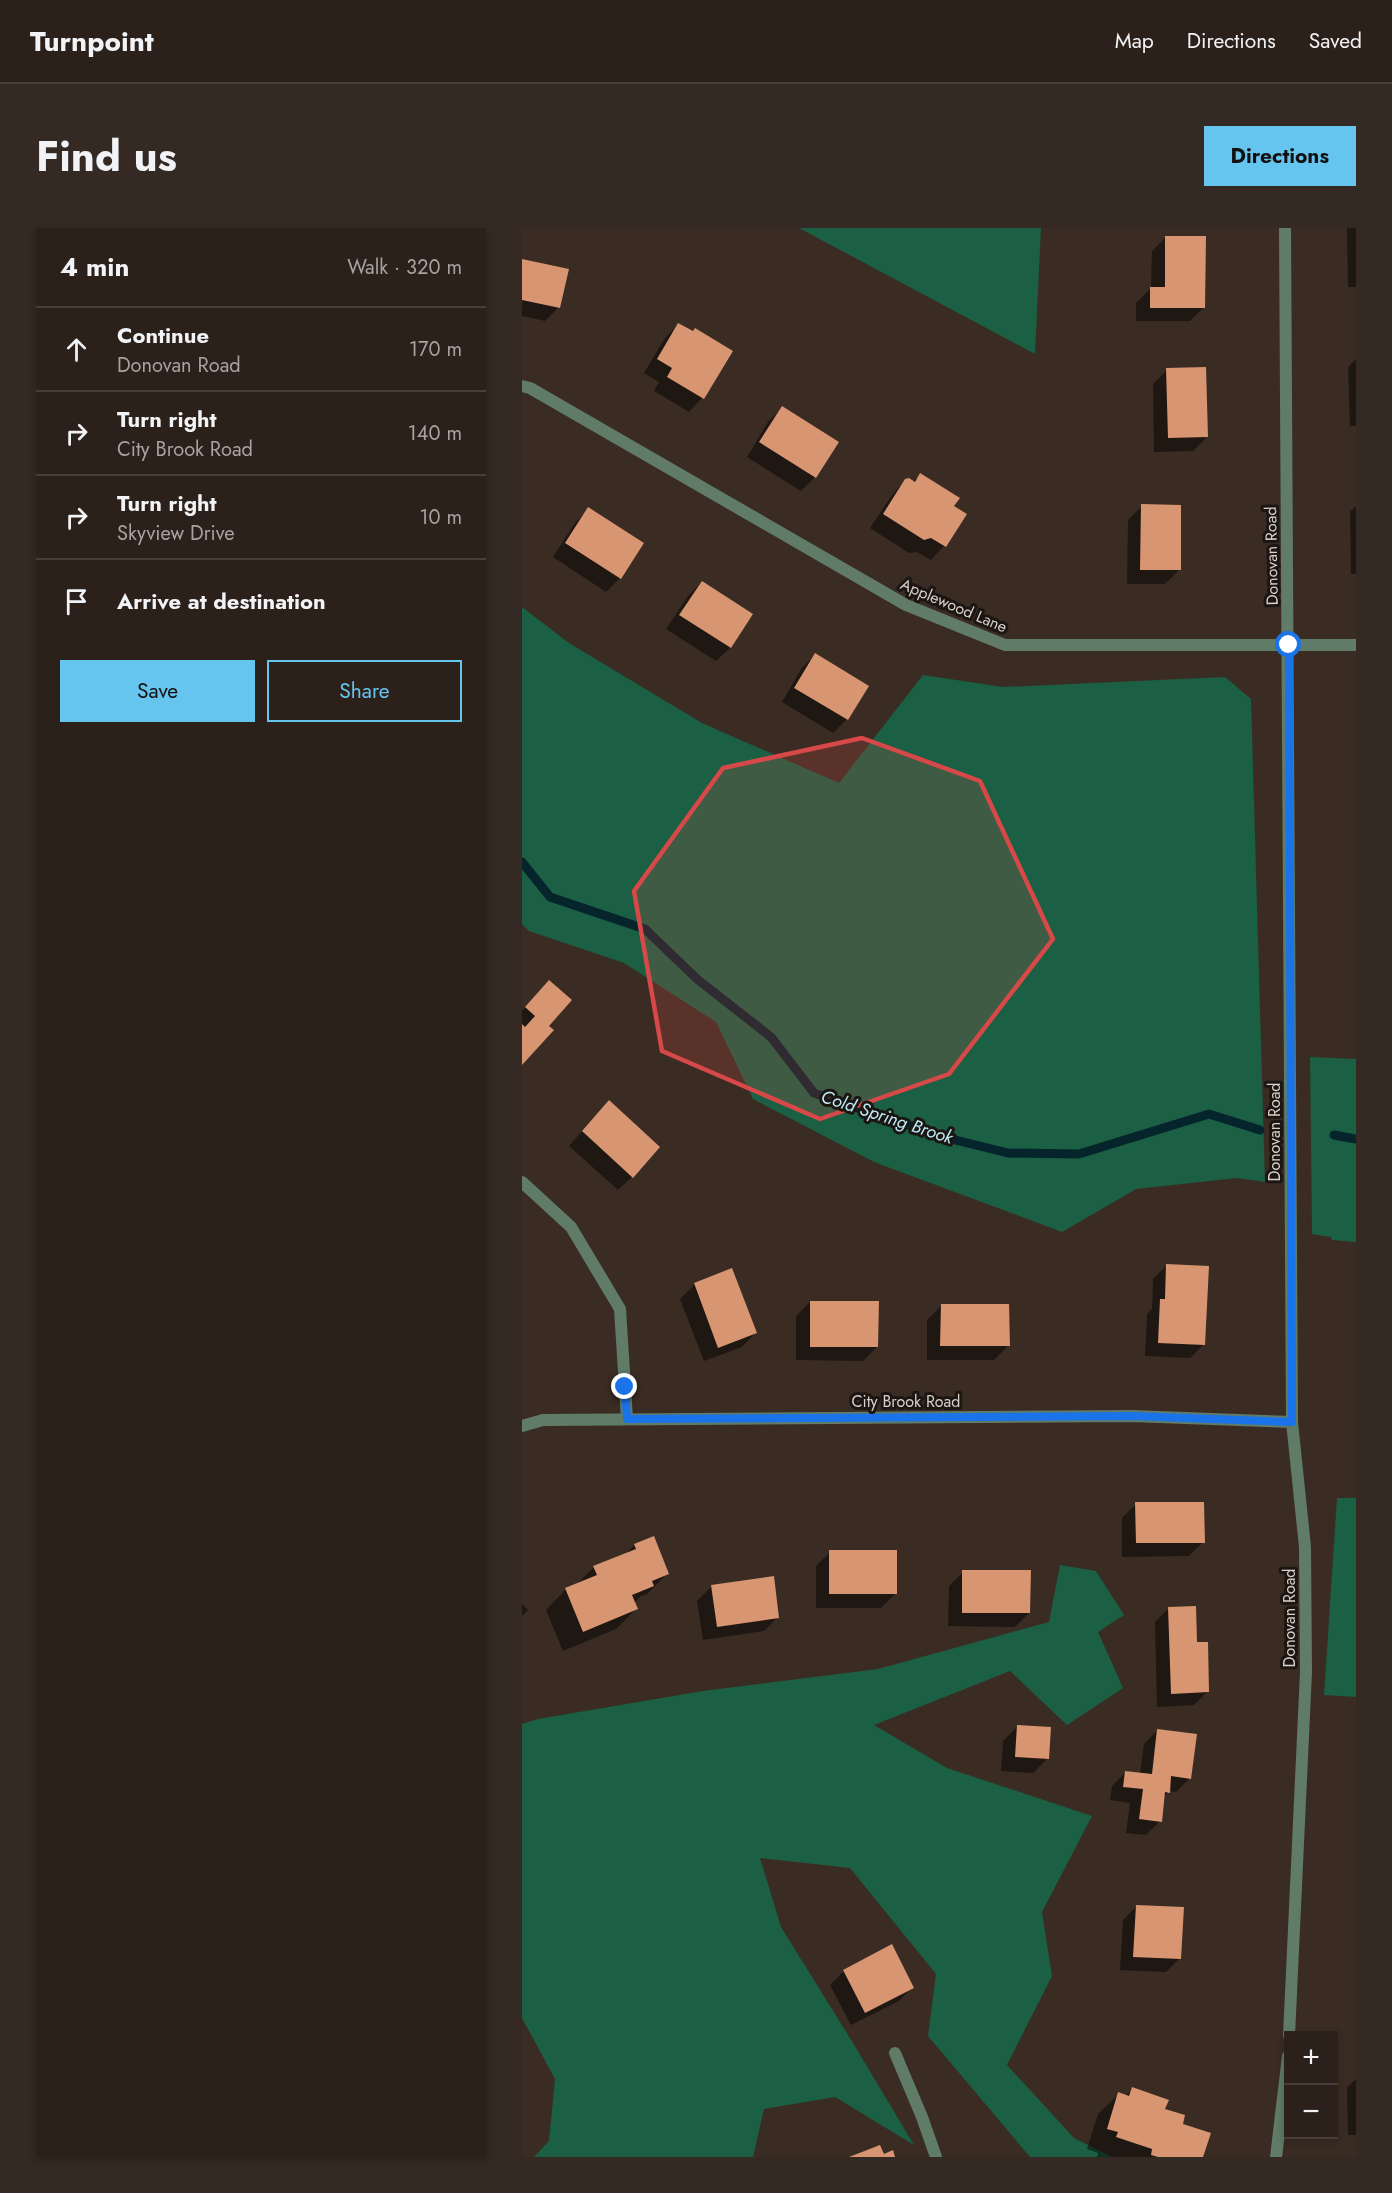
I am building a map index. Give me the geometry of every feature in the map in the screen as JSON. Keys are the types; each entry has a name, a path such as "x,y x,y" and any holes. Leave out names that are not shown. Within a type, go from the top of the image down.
{"street":[{"name":"Donovan Road","path":"1285,228 1292,1422 1305,1547 1306,1672 1289,2031"},
{"name":"Applewood Lane","path":"522,386 530,388 906,605 1005,645 1356,645"},
{"path":"522,1182 571,1227 620,1309 627,1419"},
{"name":"City Brook Road","path":"522,1426 543,1420 1132,1416 1292,1422"},
{"path":"895,2053 936,2157"},
{"path":"1276,2157 1285,2085"}],"highlighted area":[{"path":"862,738 980,781 1053,939 949,1074 820,1119 662,1051 634,891 723,768"}],"green space":[{"path":"799,228 1041,228 1035,354"},
{"path":"522,607 569,643 702,723 839,783 923,675 1003,687 1225,677 1251,699 1265,1182 1237,1178 1136,1189 1062,1232 874,1162 753,1099 716,1022 624,963 529,931 522,924"},
{"path":"1310,1057 1356,1059 1356,1242 1332,1240 1331,1237 1312,1234"},
{"path":"1337,1498 1356,1498 1356,1697 1324,1695"},
{"path":"1060,1565 1096,1571 1124,1615 1098,1632 1123,1688 1067,1725 1010,1671 874,1725 947,1768 1092,1816 1042,1912 1052,1976 1007,2065 1074,2138 1112,2157 1030,2157 928,2036 936,1974 850,1868 760,1858 781,1927 914,2145 835,2097 764,2109 753,2157 534,2157 549,2141 555,2079 522,2018 522,1724 538,1719 703,1691 878,1669 1049,1622"}],"building":[{"path":"1165,236 1206,236 1205,308 1150,308 1150,287 1165,287"},
{"path":"522,259 569,269 560,308 522,300"},
{"path":"678,323 693,331 695,328 733,351 704,399 667,377 672,368 657,359"},
{"path":"1206,367 1208,437 1168,438 1166,368"},
{"path":"782,406 839,442 816,478 759,442"},
{"path":"920,473 960,498 954,506 967,514 946,547 931,538 924,540 883,514 905,479 909,478 915,482"},
{"path":"1141,504 1181,505 1181,570 1140,570"},
{"path":"588,507 644,543 621,579 565,543"},
{"path":"702,581 753,614 731,648 679,615"},
{"path":"815,653 869,686 848,720 794,688"},
{"path":"549,980 572,1000 549,1026 554,1030 522,1065 522,1024 525,1027 535,1016 525,1007"},
{"path":"609,1100 660,1147 633,1178 582,1131"},
{"path":"1166,1264 1209,1266 1205,1345 1158,1343 1160,1299 1165,1299"},
{"path":"732,1268 757,1333 718,1348 694,1283"},
{"path":"810,1301 879,1301 878,1347 810,1347"},
{"path":"941,1304 1009,1304 1010,1346 940,1346"},
{"path":"1135,1502 1204,1502 1205,1543 1136,1543"},
{"path":"654,1536 669,1574 652,1581 654,1586 632,1595 638,1609 583,1632 565,1588 597,1575 593,1566 636,1549 634,1544"},
{"path":"829,1550 897,1550 897,1594 829,1594"},
{"path":"962,1570 1031,1570 1030,1613 962,1613"},
{"path":"774,1576 779,1618 717,1627 711,1585"},
{"path":"1196,1606 1197,1642 1208,1642 1209,1692 1171,1694 1168,1607"},
{"path":"1017,1725 1051,1727 1049,1759 1015,1757"},
{"path":"1157,1729 1197,1734 1191,1779 1171,1776 1170,1793 1165,1792 1162,1822 1139,1819 1143,1789 1123,1787 1125,1771 1152,1774"},
{"path":"1136,1905 1184,1907 1181,1959 1133,1957"},
{"path":"892,1944 914,1988 865,2013 843,1970"},
{"path":"1132,2087 1169,2100 1165,2109 1185,2115 1183,2124 1211,2133 1203,2157 1151,2155 1152,2149 1116,2137 1118,2132 1107,2129 1118,2092 1129,2096"},
{"path":"880,2145 884,2154 893,2150 895,2157 849,2157"}],"waterway":[{"name":"Cold Spring Brook","path":"522,862 550,897 645,929 697,979 771,1037 814,1093 947,1138 1008,1153 1079,1154 1209,1114 1260,1130"},
{"name":"Cold Spring Brook","path":"1334,1135 1356,1139"}],"route":[{"path":"625,1387 627,1419 1132,1416 1292,1422 1289,645"}]}
